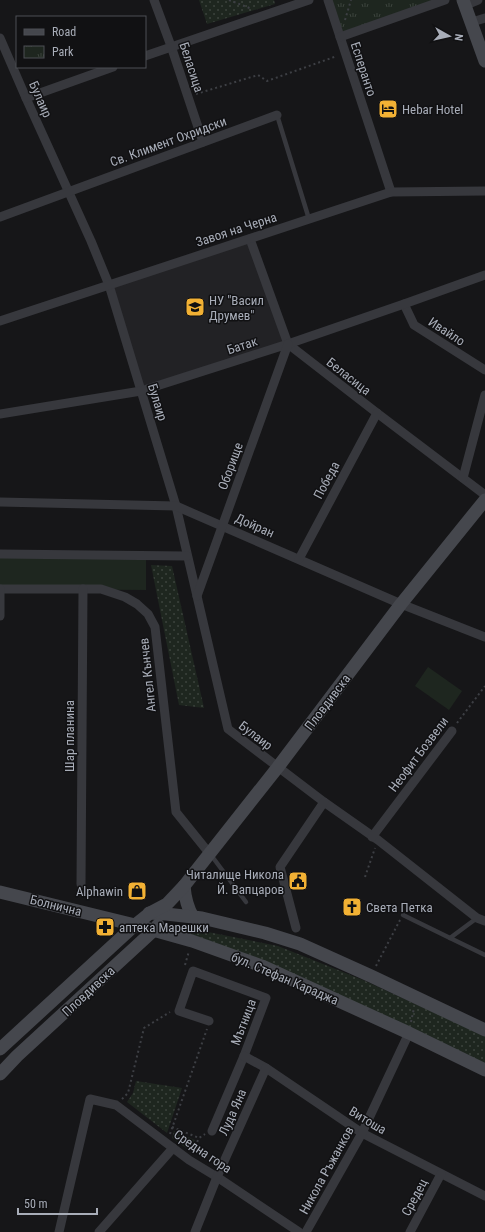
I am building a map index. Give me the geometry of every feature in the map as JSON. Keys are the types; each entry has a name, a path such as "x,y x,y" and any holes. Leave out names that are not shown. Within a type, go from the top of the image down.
{"street":[{"name":"Беласица","path":"154,0 171,46 202,142"},
{"path":"146,56 309,0"},
{"name":"Есперанто","path":"328,0 391,192"},
{"path":"340,37 445,0"},
{"path":"469,2 472,22 482,40 485,60"},
{"path":"472,22 485,18"},
{"name":"Булаир","path":"0,38 91,241 109,285 176,506 228,729 278,767"},
{"path":"26,98 110,68"},
{"name":"Св. Климент Охридски","path":"0,217 277,115"},
{"name":"Завоя на Черна","path":"0,321 391,192 485,191"},
{"path":"250,239 288,344"},
{"name":"Батак","path":"0,414 141,391 288,344 485,275"},
{"name":"Ивайло","path":"404,304 414,325 485,370"},
{"name":"Беласица","path":"288,344 485,495"},
{"name":"Оборище","path":"197,596 288,344"},
{"path":"463,478 485,395"},
{"name":"Победа","path":"299,559 377,413"},
{"name":"Пловдивска","path":"0,1074 17,1056 154,930 166,909 209,853 278,767 402,604 485,500"},
{"name":"Дойран","path":"0,502 176,506 223,525 402,604 485,638"},
{"path":"0,554 187,556"},
{"path":"0,589 0,616"},
{"name":"Ангел Кънчев","path":"0,589 101,589 125,597 137,604 148,614 155,627 176,812 209,853"},
{"name":"Шар планина","path":"81,884 83,589"},
{"name":"Неофит Бозвели","path":"375,838 452,731"},
{"path":"278,767 482,918"},
{"path":"296,928 280,866 324,802"},
{"path":"184,886 184,896 193,917"},
{"name":"Болнична","path":"0,892 112,919"},
{"path":"112,919 166,909 193,917 264,933 300,944 485,1030"},
{"name":"Пловдивска","path":"0,1049 135,924 150,913"},
{"name":"бул. Стефан Караджа","path":"112,919 135,924 192,941 262,966 409,1033 485,1070"},
{"name":"Мътница","path":"210,1022 179,1011 193,970 266,998 244,1056 212,1130"},
{"name":"Никола Ръжанков","path":"306,1232 362,1133 409,1033"},
{"name":"Витоша","path":"244,1056 266,1068 362,1133 485,1196"},
{"name":"Луда Яна","path":"195,1232 217,1177 266,1068"},
{"name":"Средна гора","path":"59,1232 90,1098 116,1105 189,1160 299,1232"},
{"path":"99,1232 170,1145"},
{"name":"Средец","path":"410,1232 441,1174"}],"lane":[{"path":"277,115 309,219"},
{"path":"209,853 246,902"},
{"path":"403,915 485,955"},
{"path":"450,938 482,918"}],"path":[{"path":"229,0 267,14"},
{"path":"340,37 351,0"},
{"path":"188,97 258,75 266,81 345,53"},
{"name":"Неофит Бозвели","path":"452,731 485,686"},
{"path":"365,877 375,838"},
{"path":"371,976 403,915"},
{"path":"183,972 192,941"},
{"path":"409,1033 417,998"},
{"path":"116,1105 128,1093 144,1028 173,1010"},
{"path":"170,1145 172,1127 210,1022"},
{"path":"172,1127 199,1138"},
{"path":"189,1160 199,1138 212,1130"}],"shaded area":[{"name":"НУ \"Васил Друмев\"","path":"250,239 288,344 141,391 109,285"}],"green space":[{"path":"199,0 274,0 275,4 207,24"},
{"path":"328,0 445,0 340,37"},
{"path":"0,554 146,556 146,590 0,589"},
{"path":"151,565 172,566 204,708 179,705"},
{"path":"428,667 462,691 449,710 415,686"},
{"path":"177,929 208,932 278,946 363,980 485,1036 485,1065 271,965"},
{"path":"136,1081 182,1088 167,1133 127,1102 133,1093"},
{"path":"174,1131 195,1140 190,1151 172,1138"}],"place":[{"name":"Hebar Hotel","path":"388,109"},
{"name":"НУ \"Васил Друмев\"","path":"195,307"},
{"name":"Читалище Никола Й. Вапцаров","path":"298,881"},
{"name":"Alphawin","path":"137,891"},
{"name":"Света Петка","path":"352,907"},
{"name":"аптека Марешки","path":"105,927"}]}
